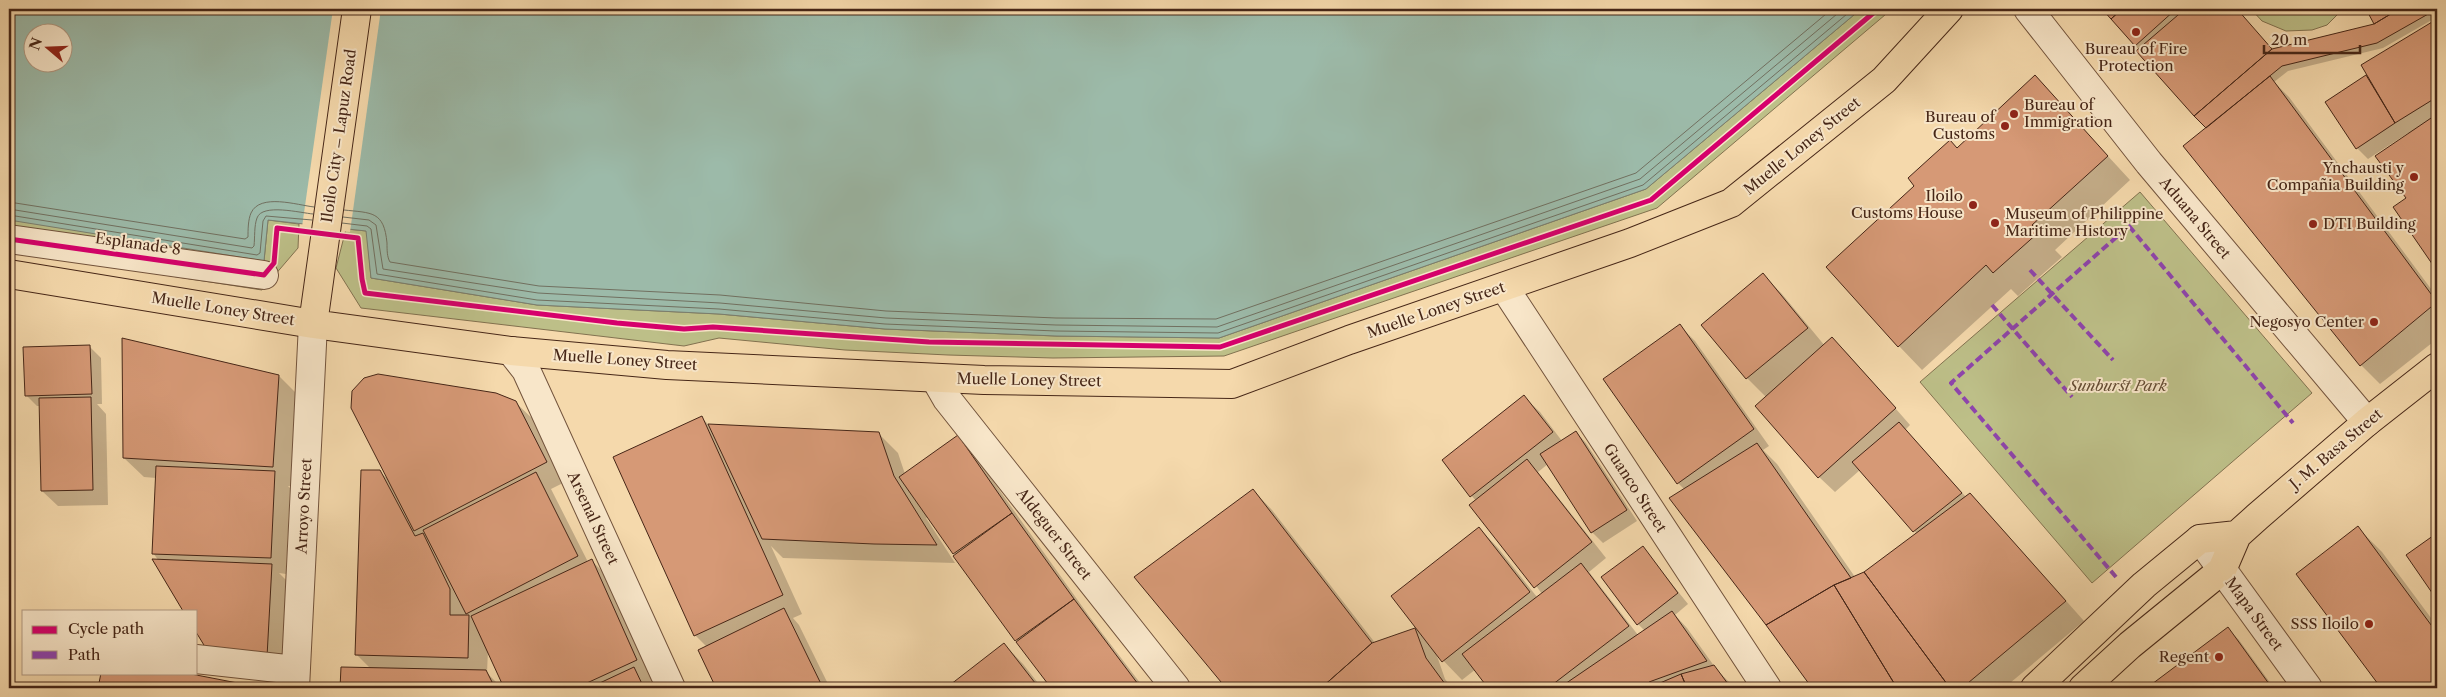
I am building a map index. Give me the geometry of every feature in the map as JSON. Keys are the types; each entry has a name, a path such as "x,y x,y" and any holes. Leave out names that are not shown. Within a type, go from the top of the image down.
{"main road":[{"name":"Iloilo City – Lapuz Road","path":"313,324 358,9"},
{"name":"Muelle Loney Street","path":"9,274 313,324 512,351 667,365 984,380 1232,384 1349,340 1630,243 1731,203 1884,80 1949,9"},
{"name":"J. M. Basa Street","path":"2084,688 2130,645 2222,570 2237,535 2367,422 2437,366"},
{"path":"2035,688 2144,585 2200,539 2237,535"}],"street":[{"name":"Aduana Street","path":"2028,9 2149,163 2367,422"},
{"name":"Esplanade 8","path":"9,239 264,275"},
{"name":"Guanco Street","path":"1504,287 1767,688"},
{"name":"Arroyo Street","path":"295,679 313,324"},
{"name":"Arsenal Street","path":"512,351 526,370 671,688"},
{"name":"Aldeguer Street","path":"935,378 947,399 1176,688"},
{"name":"Mapa Street","path":"2200,539 2308,688"},
{"path":"198,659 295,679"}],"green space":[{"path":"1861,9 1892,9 1657,208 1224,356 1053,358 948,355 845,350 719,338 684,346 361,308 336,268 346,229 367,231 371,278 537,305 719,314 885,329 1056,336 1219,338 1646,189"},
{"path":"2251,9 2342,10 2327,25 2312,30 2286,31 2262,21"},
{"name":"Sunburst Park","path":"2140,192 2312,393 2092,583 1920,382"},
{"path":"9,212 264,261 268,220 299,224 298,248 262,290 9,251"}],"water":[{"path":"9,9 1861,9 1646,189 1219,338 1056,336 885,329 719,314 537,305 371,278 366,231 268,220 264,261 9,220"}],"pier":[{"path":"333,9 381,9 350,232 302,227"}],"building":[{"path":"2102,9 2122,9 2111,19"},
{"name":"Bureau of Fire Protection","path":"2122,9 2175,10 2135,46 2111,19"},
{"path":"2185,9 2237,9 2272,49 2194,116 2136,51"},
{"path":"2366,9 2399,9 2374,24"},
{"path":"2399,9 2437,9 2377,43 2282,66 2206,128 2194,116 2272,49 2374,24"},
{"path":"2437,19 2437,97 2395,123 2361,65"},
{"name":"Iloilo Customs House","path":"2035,75 2108,156 2032,225 2039,232 1993,273 1986,265 1898,347 1826,267 1914,186 1908,178 1950,140 1957,148"},
{"path":"2366,75 2395,123 2356,149 2325,102"},
{"name":"DTI Building","path":"2270,76 2437,302 2360,366 2183,146"},
{"name":"Ynchausti y Compañia Building","path":"2437,114 2437,271 2393,207 2406,198 2375,156"},
{"path":"1763,273 1808,328 1746,379 1701,325"},
{"path":"1680,324 1754,429 1677,484 1603,379"},
{"path":"1832,337 1896,408 1818,478 1755,406"},
{"path":"122,338 279,375 273,467 123,458"},
{"path":"90,345 92,394 25,396 23,347"},
{"path":"378,374 496,393 516,401 547,462 414,531 351,408 352,391 364,378"},
{"path":"1524,395 1553,432 1470,497 1442,460"},
{"path":"91,397 93,490 41,491 39,398"},
{"path":"702,416 783,595 694,636 613,457"},
{"path":"1899,422 1962,493 1913,532 1852,462"},
{"path":"708,424 879,432 894,476 937,545 762,539"},
{"path":"1576,431 1627,510 1591,533 1540,454"},
{"path":"958,435 1012,513 953,554 899,477"},
{"path":"1757,443 1851,578 1834,585 1766,625 1669,498"},
{"path":"1527,459 1592,542 1534,588 1469,505"},
{"path":"156,466 275,471 271,558 152,554"},
{"path":"361,470 380,470 415,536 423,533 450,589 450,615 469,615 468,658 355,655"},
{"path":"536,472 578,556 466,614 423,530"},
{"path":"1253,489 1372,643 1321,688 1226,688 1134,577"},
{"path":"1970,493 2066,601 1962,688 1950,688 1864,572"},
{"path":"1012,513 1074,599 1015,641 953,556"},
{"path":"2358,526 2437,633 2437,688 2381,688 2296,574"},
{"path":"1479,527 1530,592 1442,662 1391,596"},
{"path":"2437,533 2437,600 2406,555"},
{"path":"1643,546 1678,593 1637,625 1601,577"},
{"path":"152,559 272,564 267,657 210,655 198,635 198,610 182,610"},
{"path":"592,559 637,660 576,688 504,688 471,616"},
{"path":"1581,563 1629,626 1548,688 1488,688 1462,654"},
{"path":"1864,572 1950,688 1897,688 1834,585"},
{"path":"1834,585 1897,688 1812,688 1766,625"},
{"path":"1074,599 1141,688 1051,688 1016,642"},
{"path":"784,608 823,688 716,688 698,650"},
{"path":"1672,611 1707,661 1649,682 1650,688 1559,688"},
{"name":"Regent","path":"2228,627 2272,688 2148,687"},
{"path":"1415,628 1426,658 1448,688 1321,688 1372,643"},
{"path":"1004,643 1039,688 946,688"},
{"path":"1714,665 1731,688 1687,688 1681,674"},
{"path":"341,667 486,670 495,688 340,688"},
{"path":"634,667 644,688 589,688"},
{"path":"101,674 191,674 253,686 253,688 98,688"},
{"path":"1681,674 1687,688 1653,688 1653,686"}],"marked path":[{"path":"2116,577 1951,383 2129,226 2293,423"},
{"path":"2030,270 2113,360"},
{"path":"1992,305 2072,397"}],"cycle path":[{"path":"9,239 264,275 274,263 277,228 358,238 365,293 617,323 684,329 713,327 929,342 1220,347 1651,200 1878,9"}],"place":[{"name":"Bureau of Fire Protection","path":"2136,32"},
{"name":"Bureau of Immigration","path":"2014,114"},
{"name":"Bureau of Customs","path":"2005,126"},
{"name":"Ynchausti y Compañia Building","path":"2414,177"},
{"name":"Iloilo Customs House","path":"1973,205"},
{"name":"Museum of Philippine Maritime History","path":"1995,223"},
{"name":"DTI Building","path":"2313,224"},
{"name":"Negosyo Center","path":"2374,322"},
{"name":"SSS Iloilo","path":"2369,624"},
{"name":"Regent","path":"2219,657"}]}
